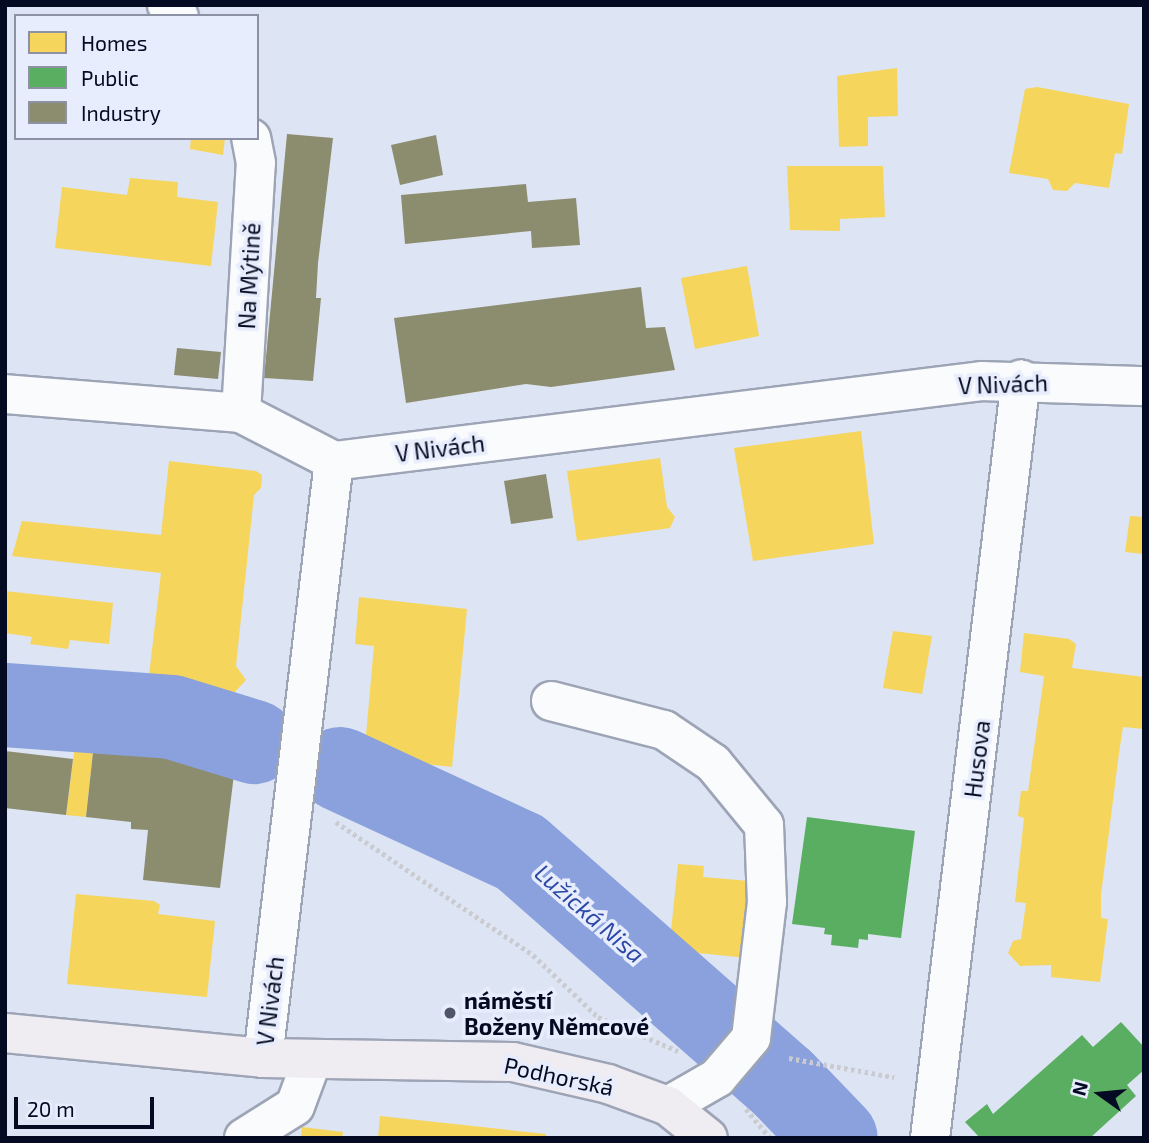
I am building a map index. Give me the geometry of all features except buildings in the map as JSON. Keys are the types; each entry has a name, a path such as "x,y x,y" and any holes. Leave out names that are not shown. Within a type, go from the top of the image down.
{"main road":[{"name":"Podhorská","path":"5,1033 263,1058 513,1062 608,1084 668,1106 708,1138"}],"street":[{"name":"Na Mýtině","path":"241,413 256,163 251,140"},
{"name":"V Nivách","path":"263,1058 334,461 1021,379 1144,386"},
{"name":"Husova","path":"930,1138 939,1082 1021,379"},
{"path":"5,394 241,413 334,461"},
{"path":"551,701 664,730 713,763 764,825 768,902 735,1058 668,1106"},
{"path":"244,1138 295,1106 312,1060"}],"path":[{"path":"295,801 325,814 533,956 598,1017 666,1044 735,1058"},
{"path":"783,1057 939,1082"}],"waterway":[{"name":"Lužická Nisa","path":"5,705 172,717 254,742"},
{"name":"Lužická Nisa","path":"340,769 520,852 783,1083 836,1138"}],"place":[{"name":"náměstí Boženy Němcové","path":"450,1013"}]}
